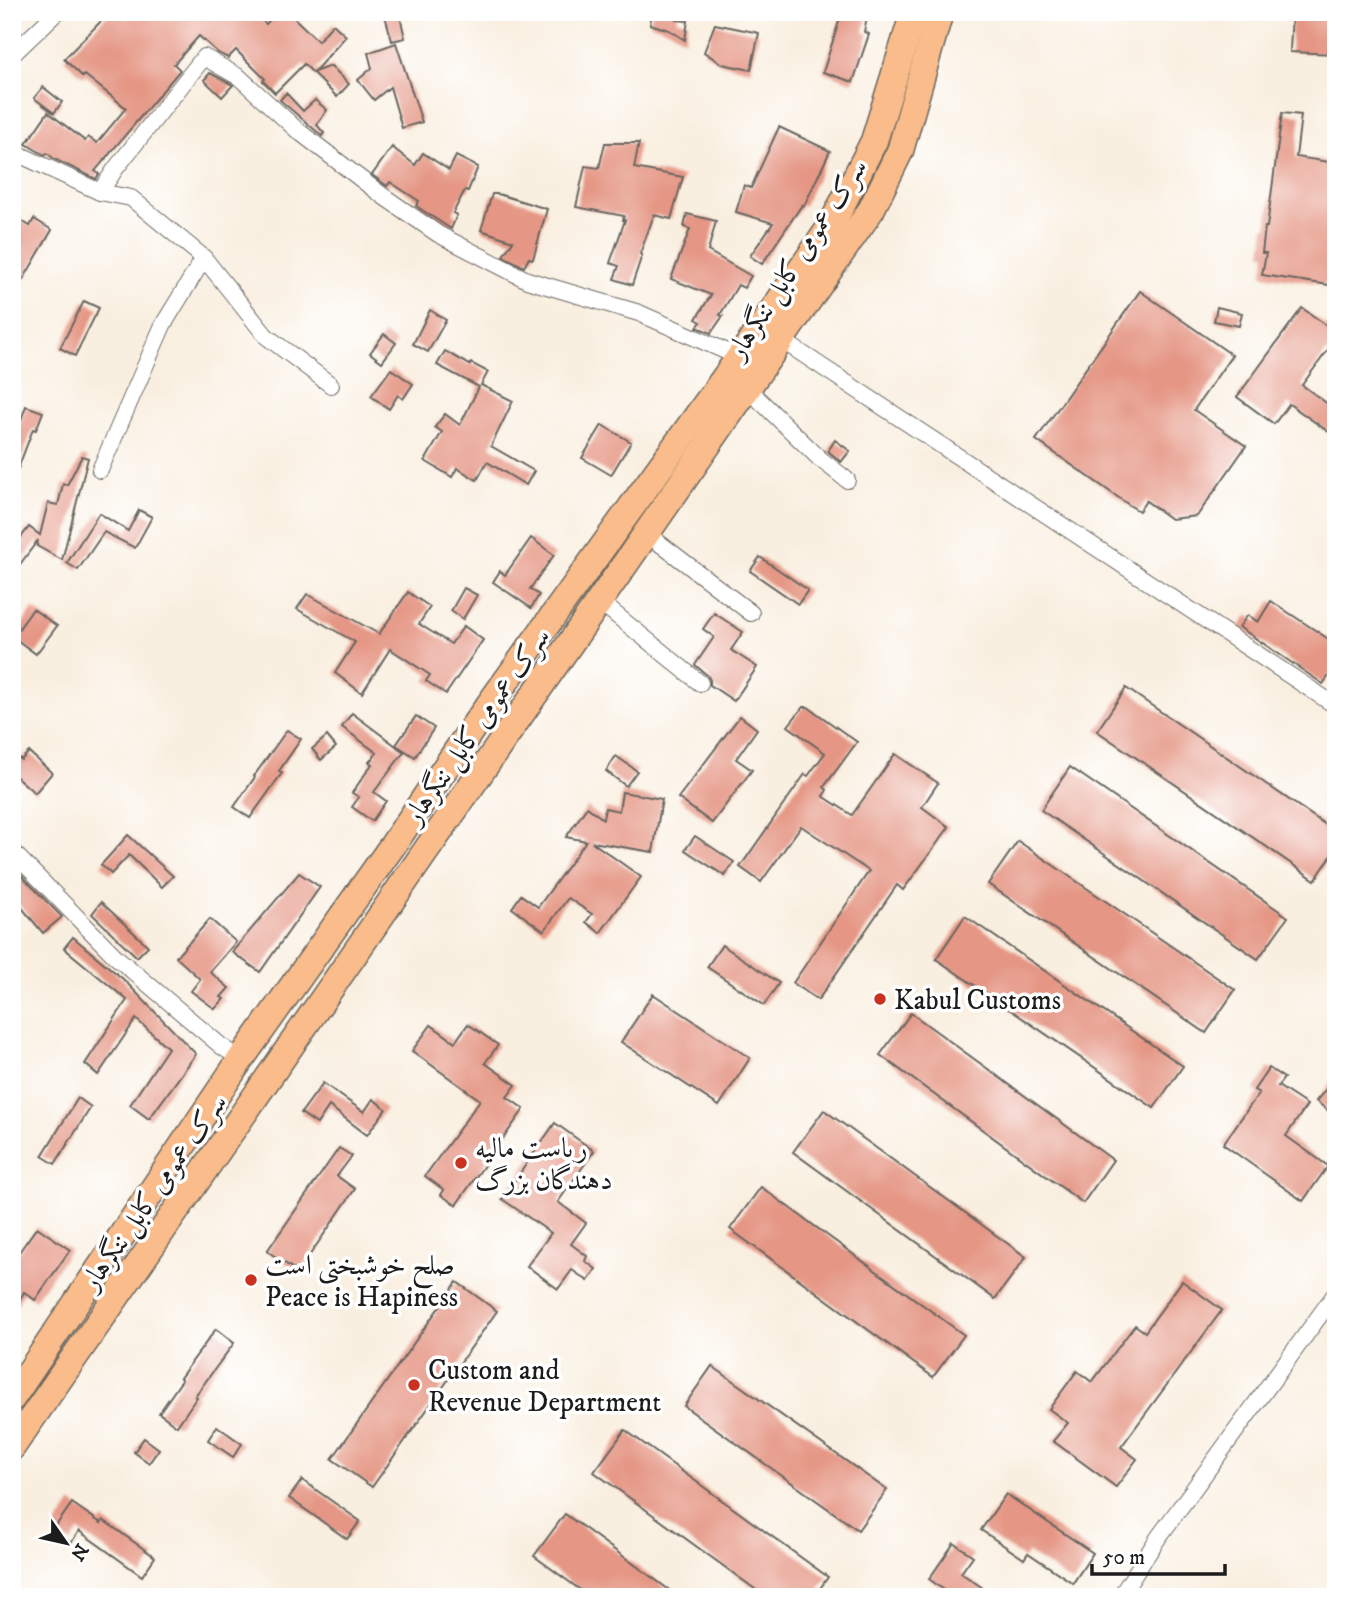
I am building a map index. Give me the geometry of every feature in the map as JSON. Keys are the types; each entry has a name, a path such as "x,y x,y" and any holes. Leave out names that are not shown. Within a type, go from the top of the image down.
{"highway":[{"name":"سرک عمومی کابل ننگرهار","path":"12,1447 748,389 772,333 874,141 914,12"},
{"name":"سرک عمومی کابل ننگرهار","path":"12,1398 241,1059 473,727 738,358 772,333 871,210 900,152 940,12"}],"street":[{"path":"12,55 57,12"},
{"path":"100,192 204,57 239,77 297,130 438,234 527,280 639,313 738,358"},
{"path":"12,151 100,192 131,198 204,258 266,335 331,385"},
{"path":"100,470 163,325 204,258"},
{"path":"772,333 1336,705"},
{"path":"748,389 819,458 847,480"},
{"path":"646,533 751,613"},
{"path":"599,601 700,683"},
{"path":"12,851 116,957 221,1046 241,1059"},
{"path":"1120,1597 1158,1538 1336,1293"}],"building":[{"path":"110,12 119,12 127,19 133,12 253,12 266,24 277,12 288,12 318,41 333,24 346,36 314,72 331,66 349,84 337,97 304,64 275,93 236,50 228,58 199,36 174,64 180,70 95,171 99,174 96,179 26,144 48,112 85,141 88,137 97,143 126,108 85,75 83,77 64,59"},
{"path":"384,12 399,12 405,38 392,41"},
{"path":"652,12 678,12 677,20 688,21 685,40 669,30 650,24"},
{"path":"842,12 868,12 864,32 869,34 853,82 823,72"},
{"path":"1292,12 1336,12 1336,54 1290,52"},
{"path":"715,24 759,33 751,70 722,64 704,52"},
{"path":"396,43 422,122 402,128 390,87 374,100 358,80 372,68 368,53"},
{"path":"210,73 233,85 222,97 204,80"},
{"path":"43,87 62,102 54,113 34,98"},
{"path":"286,93 303,111 315,100 327,110 317,125 324,133 322,136 280,100"},
{"path":"1282,113 1301,115 1296,157 1336,163 1336,286 1262,275 1266,253 1262,253 1265,227"},
{"path":"779,127 830,151 804,206 802,205 762,264 750,256 773,223 736,212 744,185 751,188"},
{"path":"605,143 639,143 634,168 683,177 671,219 654,215 632,285 614,279 619,266 610,263 625,220 624,216 576,207 585,166 599,168"},
{"path":"392,147 415,165 423,153 449,170 456,156 478,167 468,191 465,190 453,213 457,215 451,229 416,206 419,201 390,182 387,186 372,175"},
{"path":"492,194 547,209 533,259 529,258 524,267 503,256 513,241 481,230"},
{"path":"687,214 716,221 708,251 751,276 744,288 738,285 720,315 723,316 711,333 697,327 701,322 696,319 711,295 671,279 690,229 684,227"},
{"path":"12,215 30,226 34,219 52,230 23,280 12,274"},
{"path":"1140,291 1232,355 1194,410 1246,446 1197,516 1171,519 1146,501 1139,511 1036,440"},
{"path":"84,301 99,308 75,356 60,348"},
{"path":"1217,307 1242,313 1239,326 1214,321"},
{"path":"1302,308 1336,332 1336,339 1302,385 1336,410 1336,437 1289,404 1274,424 1237,397"},
{"path":"430,310 446,320 428,352 413,344"},
{"path":"384,334 396,343 382,362 370,353"},
{"path":"445,351 488,372 481,385 513,401 491,446 534,471 526,485 487,462 477,480 457,468 452,477 425,461 442,432 435,427 445,414 460,425 479,387 437,365"},
{"path":"391,369 413,384 403,399 398,395 389,409 371,396"},
{"path":"26,406 43,412 12,479 12,426 18,428"},
{"path":"602,425 631,442 611,475 582,458"},
{"path":"835,440 850,451 841,462 828,451"},
{"path":"82,456 88,458 62,560 37,546 38,540 12,575 12,549 29,527 40,535 48,503 58,505 63,484 67,485"},
{"path":"139,510 152,517 135,548 104,532 78,570 67,563 99,513 128,531"},
{"path":"531,538 554,555 530,589 539,595 531,608 493,582 500,571 505,575"},
{"path":"760,557 808,590 798,604 750,571"},
{"path":"464,588 477,595 463,619 451,611"},
{"path":"408,592 430,607 419,624 451,644 464,626 483,640 446,694 426,681 430,675 390,649 362,693 335,673 355,642 297,609 307,594 379,634"},
{"path":"1271,601 1336,644 1336,666 1323,684 1239,627 1248,615 1258,622"},
{"path":"33,609 57,626 36,654 13,637"},
{"path":"714,613 743,632 731,650 757,667 734,701 710,685 707,675 695,665 714,637 703,629"},
{"path":"1126,688 1336,832 1336,849 1315,880 1097,731"},
{"path":"803,707 808,707 857,742 824,787 827,790 823,796 852,815 895,754 938,783 922,807 949,827 903,890 897,885 818,1000 793,983 869,871 801,826 761,882 740,867 805,774 808,776 825,753 788,726"},
{"path":"352,713 404,752 374,792 386,801 372,821 352,807 359,797 352,793 377,753 342,727"},
{"path":"416,716 434,728 415,757 396,745"},
{"path":"740,716 757,729 736,759 752,770 712,823 678,798"},
{"path":"287,730 301,739 279,771 282,773 250,818 234,807"},
{"path":"327,736 336,747 321,760 312,749"},
{"path":"12,750 21,760 29,752 52,773 35,793 12,773"},
{"path":"616,756 637,771 626,786 606,771"},
{"path":"1070,767 1288,917 1258,959 1041,810"},
{"path":"622,792 662,799 653,852 592,842 641,877 600,933 586,922 592,914 568,898 544,931 512,908 521,895 538,907 586,841 566,837 587,807 603,819 605,808 619,811"},
{"path":"128,835 173,876 162,887 129,855 111,874 101,865"},
{"path":"695,836 734,862 725,876 685,850"},
{"path":"1018,841 1235,990 1206,1033 988,884"},
{"path":"12,866 62,917 43,933 12,896"},
{"path":"299,873 320,887 260,972 232,952"},
{"path":"101,902 148,946 137,957 92,914"},
{"path":"965,916 1183,1066 1154,1108 936,959"},
{"path":"210,919 236,942 210,972 229,988 215,1009 191,991 200,979 176,957"},
{"path":"73,937 123,979 196,1054 149,1119 130,1105 168,1048 136,1019 98,1075 85,1064 127,1000 64,948"},
{"path":"722,945 779,983 764,1005 707,967"},
{"path":"653,994 750,1058 719,1106 621,1042"},
{"path":"911,1013 1113,1160 1083,1203 880,1055"},
{"path":"468,1024 498,1045 485,1063 516,1085 507,1097 524,1109 456,1205 441,1195 444,1190 425,1176 480,1100 412,1051 431,1025 455,1042"},
{"path":"1269,1068 1284,1078 1278,1086 1307,1105 1286,1136 1328,1166 1303,1201 1223,1144 1259,1093 1254,1090"},
{"path":"1336,1077 1336,1117 1316,1101"},
{"path":"323,1083 364,1112 373,1099 386,1109 367,1135 329,1106 317,1124 301,1113"},
{"path":"78,1098 91,1107 55,1164 42,1156"},
{"path":"824,1110 1026,1257 995,1299 793,1152"},
{"path":"555,1123 594,1151 558,1202 586,1223 571,1244 587,1256 585,1261 596,1269 588,1281 572,1270 558,1289 527,1266 551,1233 502,1199"},
{"path":"339,1148 352,1156 337,1176 355,1189 298,1272 267,1251"},
{"path":"761,1187 964,1335 933,1377 730,1229"},
{"path":"37,1227 70,1250 35,1300 24,1292 12,1314 12,1262"},
{"path":"1182,1281 1222,1310 1121,1447 1137,1459 1116,1487 1053,1441 1068,1423 1049,1409 1077,1371 1092,1382 1135,1325 1145,1332"},
{"name":"Custom and Revenue Department","path":"457,1282 497,1311 372,1487 332,1459"},
{"path":"216,1329 234,1343 195,1396 197,1397 177,1426 159,1413 182,1380 180,1378"},
{"path":"712,1366 887,1490 858,1530 684,1406"},
{"path":"217,1426 242,1444 233,1457 208,1440"},
{"path":"625,1430 828,1577 814,1597 766,1597 594,1472"},
{"path":"144,1438 159,1449 149,1463 134,1452"},
{"path":"302,1480 360,1521 347,1539 289,1498"},
{"path":"1006,1494 1093,1553 1073,1583 1028,1553 1024,1559 981,1530"},
{"path":"72,1503 101,1523 103,1520 155,1557 142,1576 79,1531 71,1543 53,1530"},
{"path":"565,1514 679,1597 590,1597 534,1556"},
{"path":"954,1543 973,1556 961,1573 996,1597 954,1597 929,1579"}],"place":[{"name":"Kabul Customs","path":"880,999"},
{"name":"ریاست مالیه دهندگان بزرگ","path":"461,1163"},
{"name":"صلح خوشبختی است Peace is Hapiness","path":"251,1280"},
{"name":"Custom and Revenue Department","path":"414,1385"}]}
